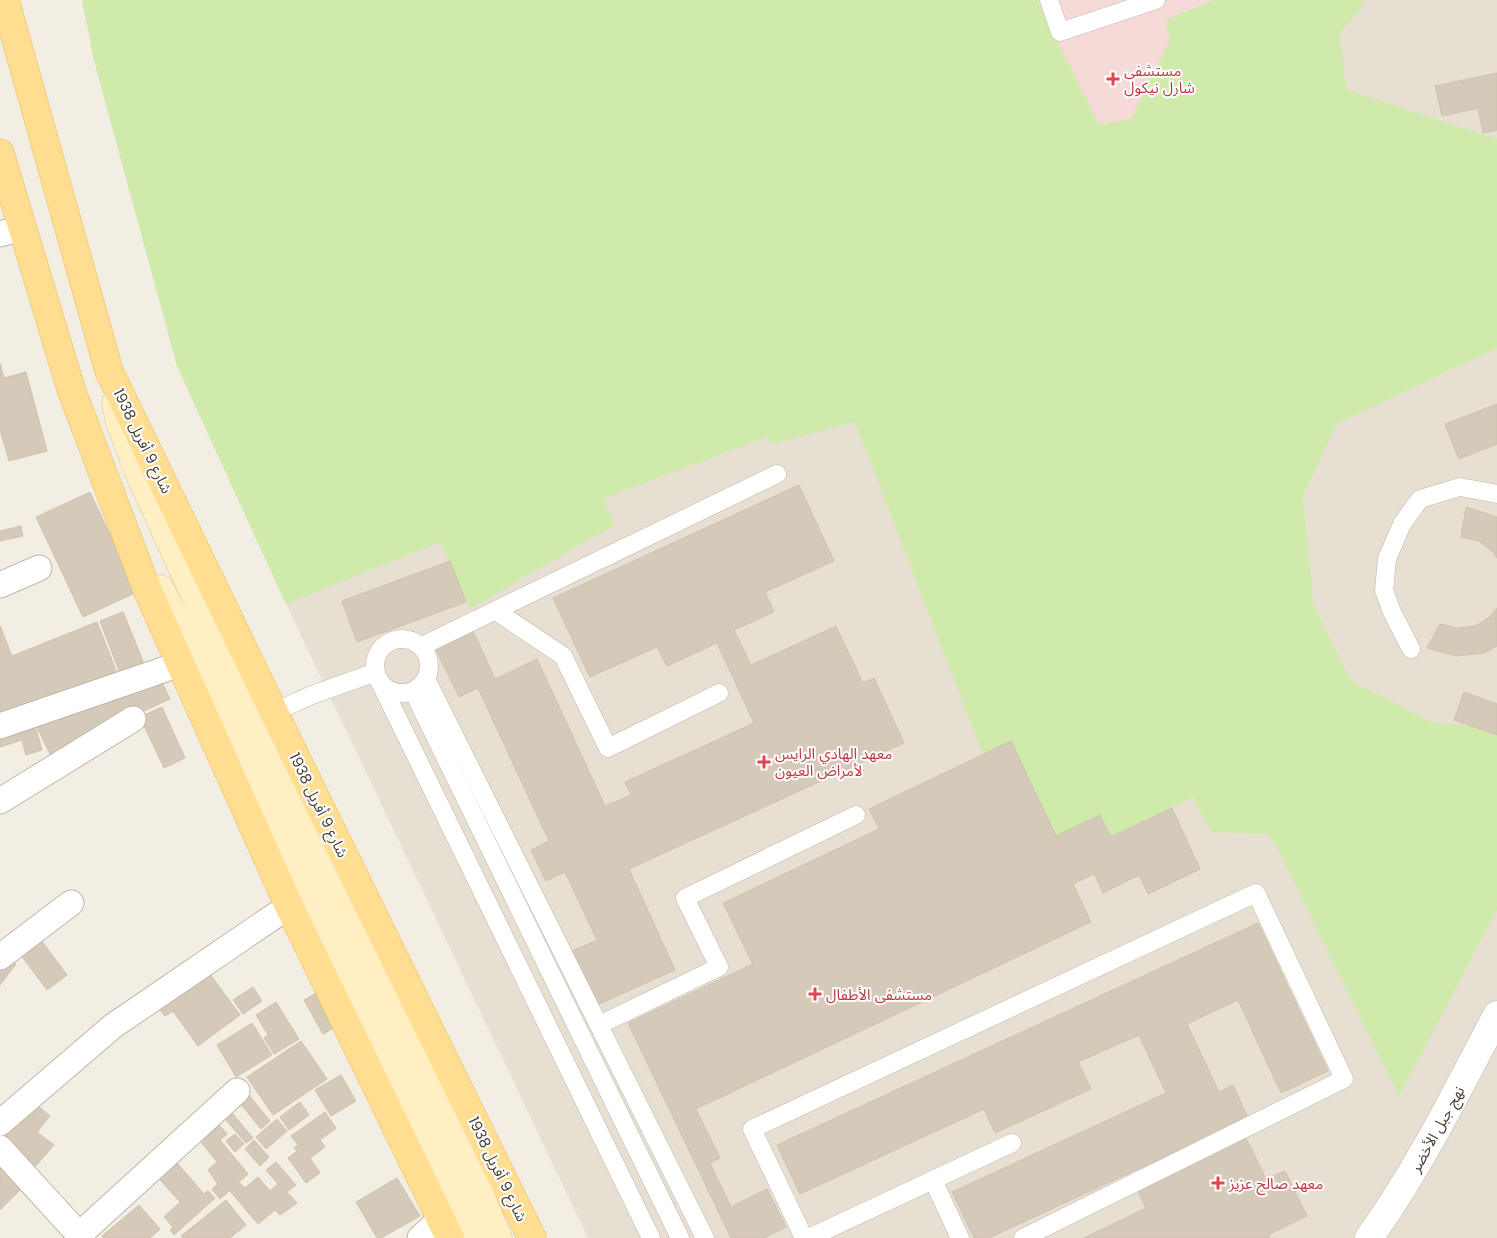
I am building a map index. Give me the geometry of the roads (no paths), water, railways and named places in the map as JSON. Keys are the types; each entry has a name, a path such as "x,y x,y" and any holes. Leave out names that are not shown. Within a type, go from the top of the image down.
{"main road":[{"name":"شارع 9 أفريل 1938","path":"6,0 109,371 120,422 140,475 273,766 479,1193 498,1238"},
{"path":"0,153 11,231 146,587 289,906 446,1229"},
{"name":"شارع 9 أفريل 1938","path":"109,371 532,1238"},
{"path":"71,389 157,583 254,777 476,1238"}],"street":[{"path":"0,585 39,568"},
{"path":"0,726 180,664"},
{"path":"0,801 133,719"},
{"path":"0,957 71,903"},
{"path":"0,1123 113,1026 289,906"},
{"name":"نهج جبل الأخضر","path":"1369,1238 1398,1197 1438,1130 1497,1015"},
{"path":"0,1148 81,1236 237,1091"},
{"path":"420,1238 446,1229"}],"lane":[{"path":"1049,0 1060,32 1156,0"},
{"path":"422,646 777,474"},
{"path":"1411,649 1392,612 1384,590 1387,558 1402,524 1420,499 1460,487 1497,494"},
{"path":"496,611 563,656 608,748 719,692"},
{"path":"377,675 384,686 393,691 420,685 430,670 428,657 422,646 414,640 404,638 392,640 383,646 376,657 377,675 651,1238"},
{"path":"274,712 312,695 377,675"},
{"path":"420,685 599,1025 705,1238"},
{"path":"420,685 680,1238"},
{"path":"599,1025 719,968 685,898 856,815"},
{"path":"804,1238 752,1129 1256,893 1344,1079 1023,1238"},
{"path":"809,1238 1012,1143"},
{"path":"933,1180 960,1238"}],"place":[{"name":"مستشفى شارل نيكول","path":"1113,79"},
{"name":"معهد الهادي الرايس لأمراض العيون","path":"764,762"},
{"name":"مستشفى الأطفال","path":"815,994"},
{"name":"معهد صالح عزيز","path":"1218,1183"}]}
